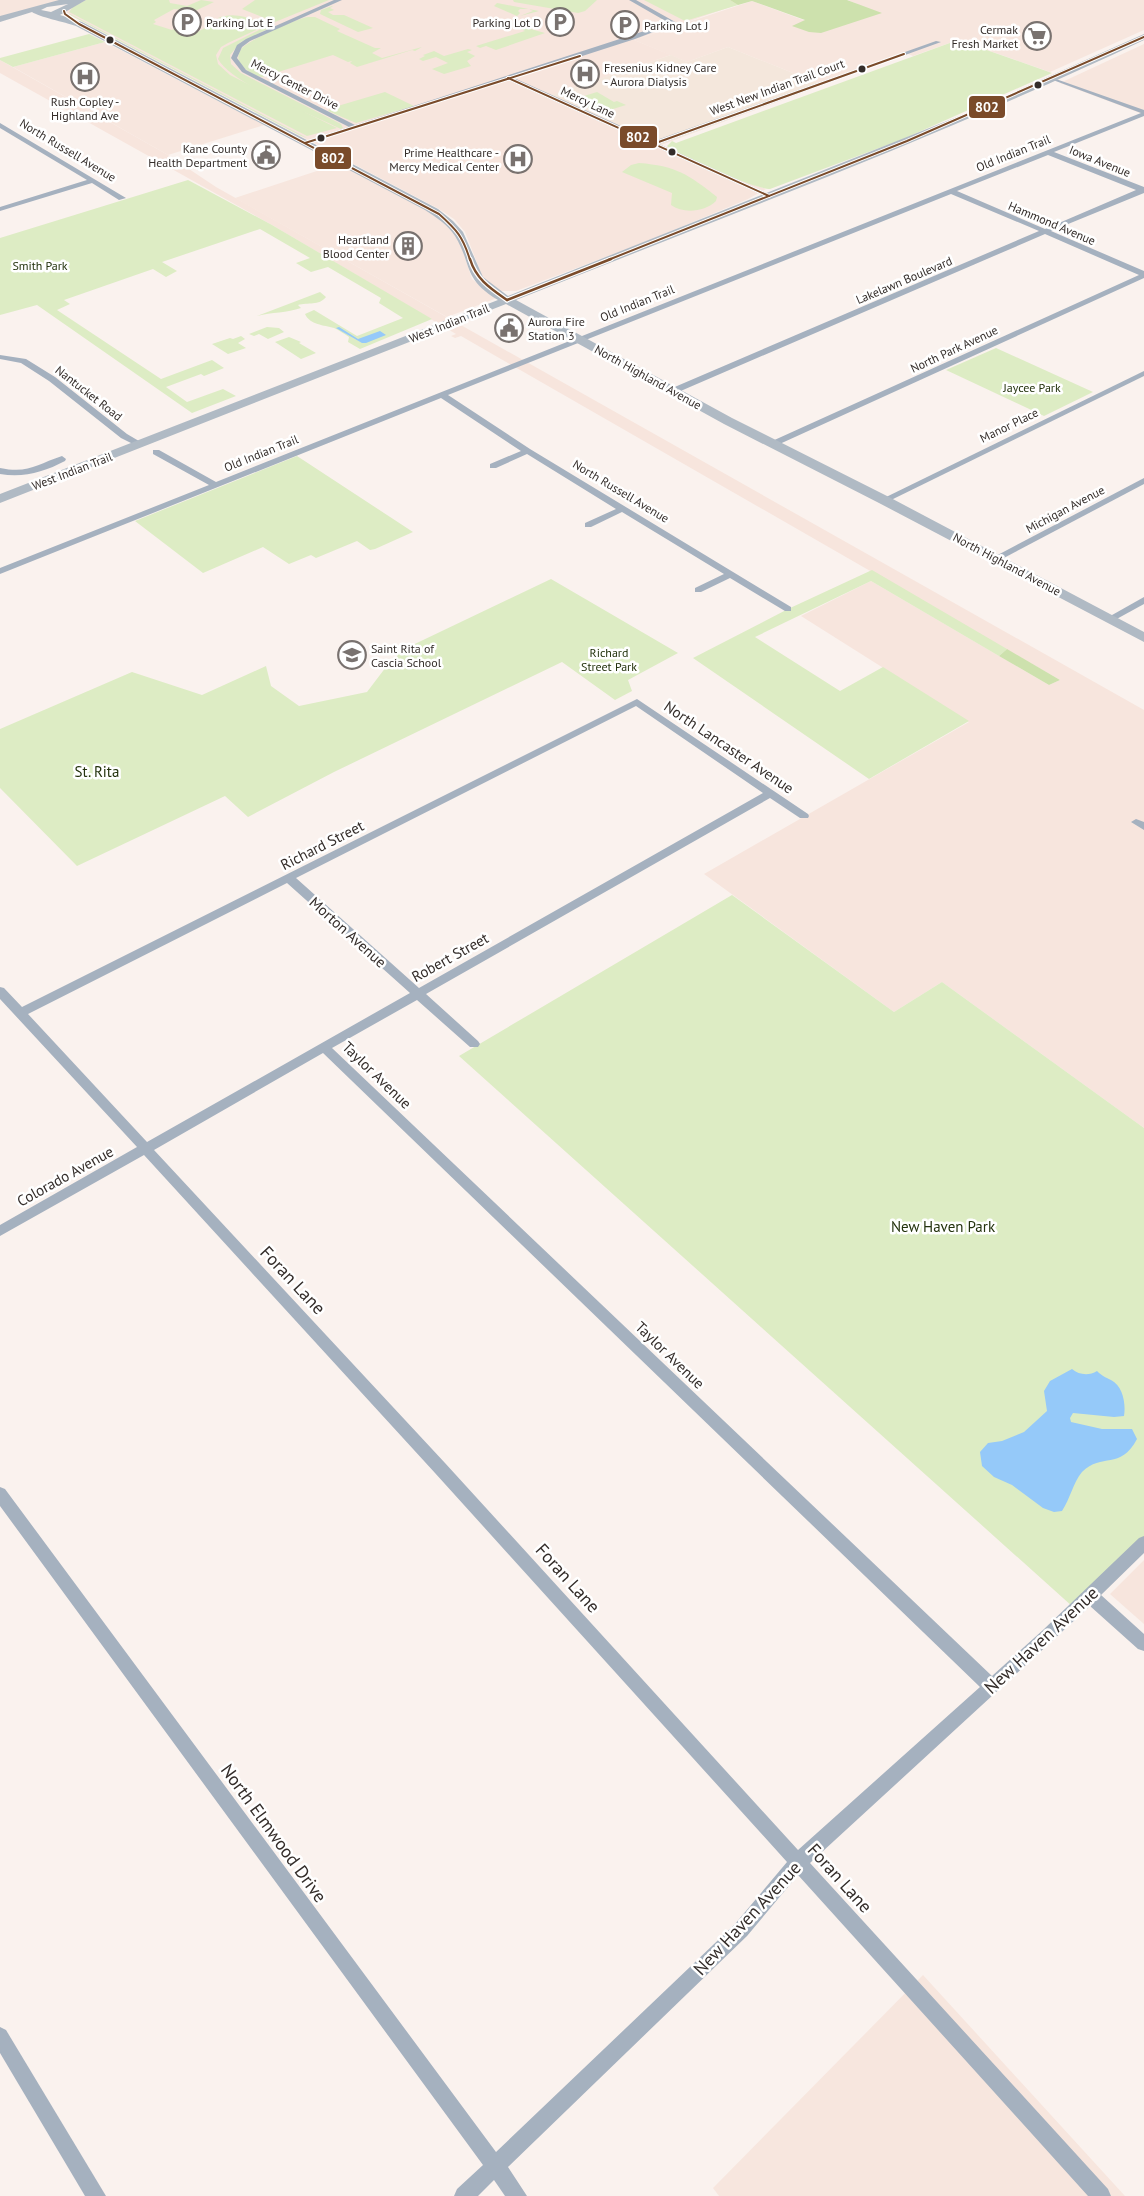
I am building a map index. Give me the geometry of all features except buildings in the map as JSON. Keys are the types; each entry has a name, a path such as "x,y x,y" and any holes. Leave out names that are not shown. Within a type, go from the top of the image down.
{"main road":[{"path":"42,12 56,4 75,0"},
{"path":"4,18 65,9 82,0"},
{"name":"North Highland Avenue","path":"56,4 65,9 65,14 79,24 305,143"},
{"name":"North Highland Avenue","path":"42,12 79,24"},
{"name":"West Indian Trail","path":"0,499 769,196 1055,79 1144,36"},
{"name":"North Highland Avenue","path":"507,300 673,391 997,558 1144,638"}],"street":[{"name":"Mercy Center Drive","path":"339,0 248,40 240,46 234,58 244,71 354,127"},
{"name":"Mercy Lane","path":"305,143 633,38 674,22 632,0"},
{"name":"West New Indian Trail Court","path":"652,144 938,42"},
{"name":"Mercy Lane","path":"508,78 769,196"},
{"path":"1055,79 1144,113"},
{"name":"Old Indian Trail","path":"0,571 1144,113"},
{"name":"North Russell Avenue","path":"0,125 122,198"},
{"name":"North Highland Avenue","path":"305,143 426,206 447,220 458,231 464,241 478,277 489,289 507,300"},
{"name":"Iowa Avenue","path":"1048,152 1143,190"},
{"path":"0,208 93,180"},
{"name":"Lakelawn Boulevard","path":"673,391 1143,190"},
{"name":"Hammond Avenue","path":"951,191 1144,275"},
{"name":"North Park Avenue","path":"773,444 1144,275"},
{"name":"Nantucket Road","path":"0,357 23,360 52,379 124,436 140,444"},
{"name":"Manor Place","path":"884,500 1144,373"},
{"name":"North Russell Avenue","path":"442,395 527,451 788,609"},
{"path":"493,466 527,451"},
{"path":"156,452 216,485"},
{"path":"0,471 18,473 32,471 62,459"},
{"name":"Michigan Avenue","path":"997,558 1144,481"},
{"path":"588,525 624,508"},
{"path":"698,590 731,574"},
{"path":"1110,619 1144,600"},
{"name":"North Lancaster Avenue","path":"638,702 804,816"},
{"name":"Richard Street","path":"20,1014 638,702"},
{"name":"Robert Street","path":"145,1150 771,793"},
{"name":"Morton Avenue","path":"289,878 416,994 474,1044"},
{"name":"Foran Lane","path":"0,991 440,1468 1101,2196"},
{"name":"Taylor Avenue","path":"325,1048 990,1686"},
{"name":"Colorado Avenue","path":"0,1231 145,1150"},
{"name":"North Elmwood Drive","path":"0,1494 517,2196"},
{"name":"New Haven Avenue","path":"464,2196 741,1930 798,1862 1090,1596 1144,1543"},
{"path":"1090,1596 1144,1644"},
{"path":"0,2036 96,2196"}],"shaded area":[{"path":"0,0 72,0 0,18"},
{"name":"Prime Healthcare - Mercy Medical Center","path":"85,0 751,0 634,40 671,55 552,95 722,173 766,189 748,199 645,242 516,291 501,291 483,278 465,232 454,219 439,209 67,13 66,10"},
{"path":"848,0 1144,0 1144,30 1050,72 958,40 913,56 908,54 823,85 728,47 687,62 634,40 752,1 806,21 857,4"},
{"path":"105,42 264,125 168,155 13,67"},
{"path":"1144,44 1144,111 1140,113 1060,83"},
{"path":"728,47 823,85 661,145 551,95 671,55 687,62"},
{"path":"0,60 168,155 216,187 1144,710 1144,1128 942,982 894,1012 704,874 969,722 801,616 871,581 1049,685 1060,680 461,336 455,338 451,336 456,334 272,225 0,73"},
{"path":"341,163 427,209 452,230 461,246 472,279 497,298 447,317 235,198"},
{"path":"1144,1560 1144,1624 1110,1594"},
{"path":"923,1975 1125,2196 719,2196 713,2188"}],"green space":[{"path":"86,0 169,0 170,3 187,6 201,0 214,2 195,11 174,9 154,20 156,22 153,24 172,30 177,27 182,29 177,32 189,36 221,20 218,18 231,15 249,18 267,25 221,47 216,55 218,64 230,75 337,128 307,136 69,12 73,7"},
{"path":"255,0 329,0 275,22 242,9"},
{"path":"513,0 597,0 585,11 578,13 514,2"},
{"path":"644,0 730,0 738,5 685,21"},
{"path":"730,0 847,0 882,13 821,33 809,32 792,26 805,20 752,1 738,5"},
{"path":"497,3 528,9 520,9 518,11 520,13 517,16 494,6"},
{"path":"333,6 330,8 334,10 328,12 333,15 344,15 373,28 358,32 320,14 321,10"},
{"path":"529,9 539,11 520,16 533,11"},
{"path":"68,14 70,14 307,138 301,136"},
{"path":"315,17 340,29 337,31 375,48 381,48 372,53 382,58 422,47 415,51 412,50 357,67 350,63 352,61 348,62 333,55 262,77 251,73 240,64 239,52 246,44 294,21"},
{"path":"267,26 272,27 241,42 230,55 231,64 241,73 341,124 343,128 341,129 256,89 226,69 218,59 223,48"},
{"path":"520,26 545,33 496,50 486,46 480,48 476,46 525,31 517,27"},
{"path":"89,34 105,42 13,67 0,60 0,58"},
{"path":"958,40 1052,73 903,139 770,189 749,184 717,171 667,146 672,141 676,143"},
{"path":"468,49 472,50 467,52 475,56 467,61 471,66 444,74 432,69 448,63 436,57 423,61 419,59 425,56 423,55 434,51 444,56"},
{"path":"385,92 414,106 356,123 328,111 331,108"},
{"path":"597,92 614,102 617,101 626,105 600,113 571,100"},
{"path":"639,163 663,166 681,172 717,197 716,201 706,208 688,211 676,208 671,205 672,193 622,172 631,165"},
{"name":"Smith Park","path":"188,180 272,225 432,319 360,349 348,342 349,337 342,332 314,322 307,318 305,314 314,310 357,336 403,318 379,303 381,298 328,267 311,272 296,263 310,258 260,229 162,262 177,271 166,277 153,269 64,300 70,304 57,310 161,379 212,360 224,368 166,387 187,402 223,389 236,396 192,413 37,305 0,315 0,238"},
{"path":"320,292 326,297 320,302 298,305 301,308 296,310 257,316"},
{"path":"267,327 279,328 284,332 268,339 259,334 254,336 249,334"},
{"path":"241,336 245,339 238,343 246,348 228,354 212,344 230,338 233,339"},
{"path":"289,337 301,342 299,343 316,353 301,359 275,342"},
{"name":"Jaycee Park","path":"996,348 1093,392 1044,416 946,370"},
{"path":"297,456 413,532 375,549 370,550 357,541 316,558 311,555 289,564 263,547 203,573 135,521"},
{"path":"872,570 1007,649 999,656 871,581 755,637 840,691 883,667 969,721 869,779 693,658 788,609"},
{"name":"St. Rita","path":"551,579 678,653 628,680 632,691 615,700 562,662 334,772 248,817 225,796 77,866 0,788 0,729 132,672 202,695 266,666 271,686 299,706 367,692 386,667 397,658 398,652"},
{"path":"1007,649 1060,680 1049,685 999,656"},
{"name":"New Haven Park","path":"732,895 894,1012 942,982 1144,1128 1144,1540 1073,1607 459,1056"}],"water":[{"path":"339,327 358,339 380,331 386,335 362,343 336,328"},
{"path":"1072,1369 1084,1374 1091,1374 1097,1371 1115,1383 1123,1396 1125,1411 1124,1416 1114,1417 1073,1413 1070,1418 1071,1422 1102,1429 1132,1429 1137,1439 1131,1449 1124,1455 1089,1466 1082,1472 1062,1511 1054,1512 1043,1508 1012,1485 994,1477 982,1466 980,1452 988,1443 1002,1441 1024,1432 1047,1411 1044,1391 1050,1381"}],"transit line":[{"name":"802","path":"64,11 65,14 79,24 439,214 458,231 464,241 473,270 480,280 507,300"},
{"name":"802","path":"507,300 907,141 1066,73 1144,37"},
{"name":"802","path":"653,144 904,54"},
{"name":"802","path":"305,143 580,56"},
{"name":"802","path":"508,78 769,196"}],"place":[{"name":"Parking Lot E","path":"187,22"},
{"name":"Parking Lot D","path":"560,22"},
{"name":"Parking Lot J","path":"625,25"},
{"name":"Cermak Fresh Market","path":"1037,36"},
{"name":"Fresenius Kidney Care - Aurora Dialysis","path":"585,74"},
{"name":"Rush Copley - Highland Ave","path":"85,77"},
{"name":"Kane County Health Department","path":"266,155"},
{"name":"Prime Healthcare - Mercy Medical Center","path":"518,159"},
{"name":"Heartland Blood Center","path":"408,246"},
{"name":"Aurora Fire Station 3","path":"509,328"},
{"name":"Saint Rita of Cascia School","path":"352,655"}],"park label":[{"name":"Richard Street Park","path":"609,659"}]}
